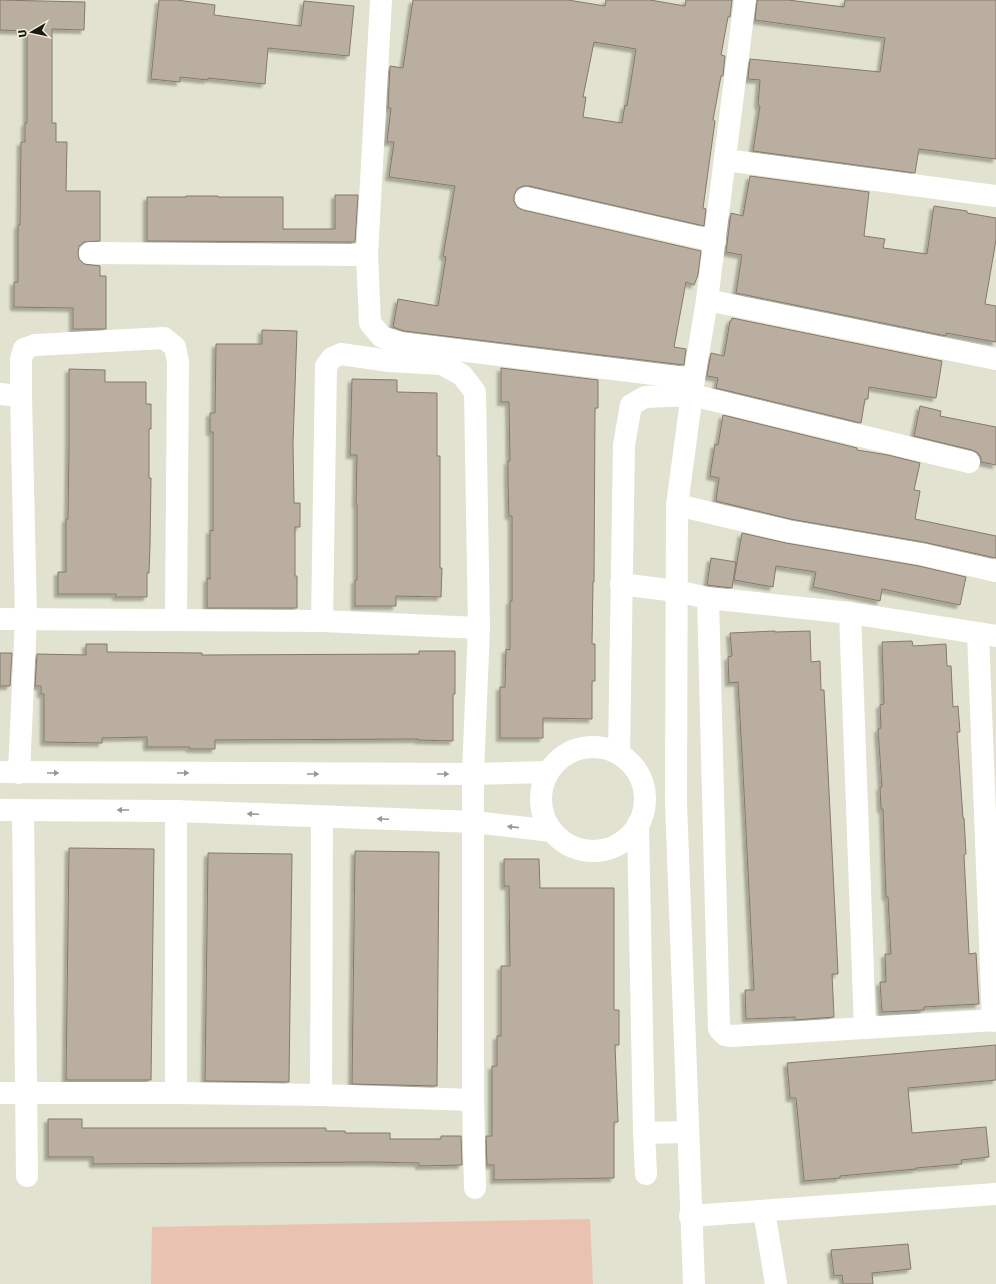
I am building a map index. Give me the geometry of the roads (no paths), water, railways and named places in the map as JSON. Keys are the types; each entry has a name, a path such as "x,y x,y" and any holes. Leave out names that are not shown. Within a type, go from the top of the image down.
{"street":[{"path":"380,0 367,255 370,323 382,338 401,343 693,387 969,462"},
{"path":"694,1284 690,1216 676,803 677,505 715,241 745,0"},
{"path":"725,160 996,196"},
{"path":"526,198 715,241"},
{"path":"90,254 367,255"},
{"path":"707,300 996,358"},
{"path":"176,619 178,362 175,347 164,338 35,345 24,349 10,395 26,618 10,773 473,774 548,772"},
{"path":"322,621 326,366 332,358 341,354 389,361 442,364 462,374 475,392 479,628 473,774 474,1188"},
{"path":"619,753 624,445 631,405 645,397 693,387"},
{"path":"677,505 788,531 921,554 996,571"},
{"path":"621,584 676,591 708,598 850,613 987,635 994,1021 732,1036 725,1035 719,1029 708,598"},
{"path":"850,613 865,1028"},
{"path":"0,619 322,621 479,628"},
{"path":"638,824 625,840 607,849 586,851 567,844 552,831 543,812 541,792 548,772 561,757 579,748 600,747 619,753 634,767 643,785 645,801 638,824 646,1174"},
{"path":"645,801 676,803"},
{"path":"0,810 176,811 474,822 552,831"},
{"path":"23,810 27,1176"},
{"path":"176,811 176,1093"},
{"path":"321,1095 322,817"},
{"path":"0,1093 321,1095 473,1100"},
{"path":"644,1133 687,1132"},
{"path":"690,1216 996,1194"},
{"path":"764,1211 776,1284"}]}
